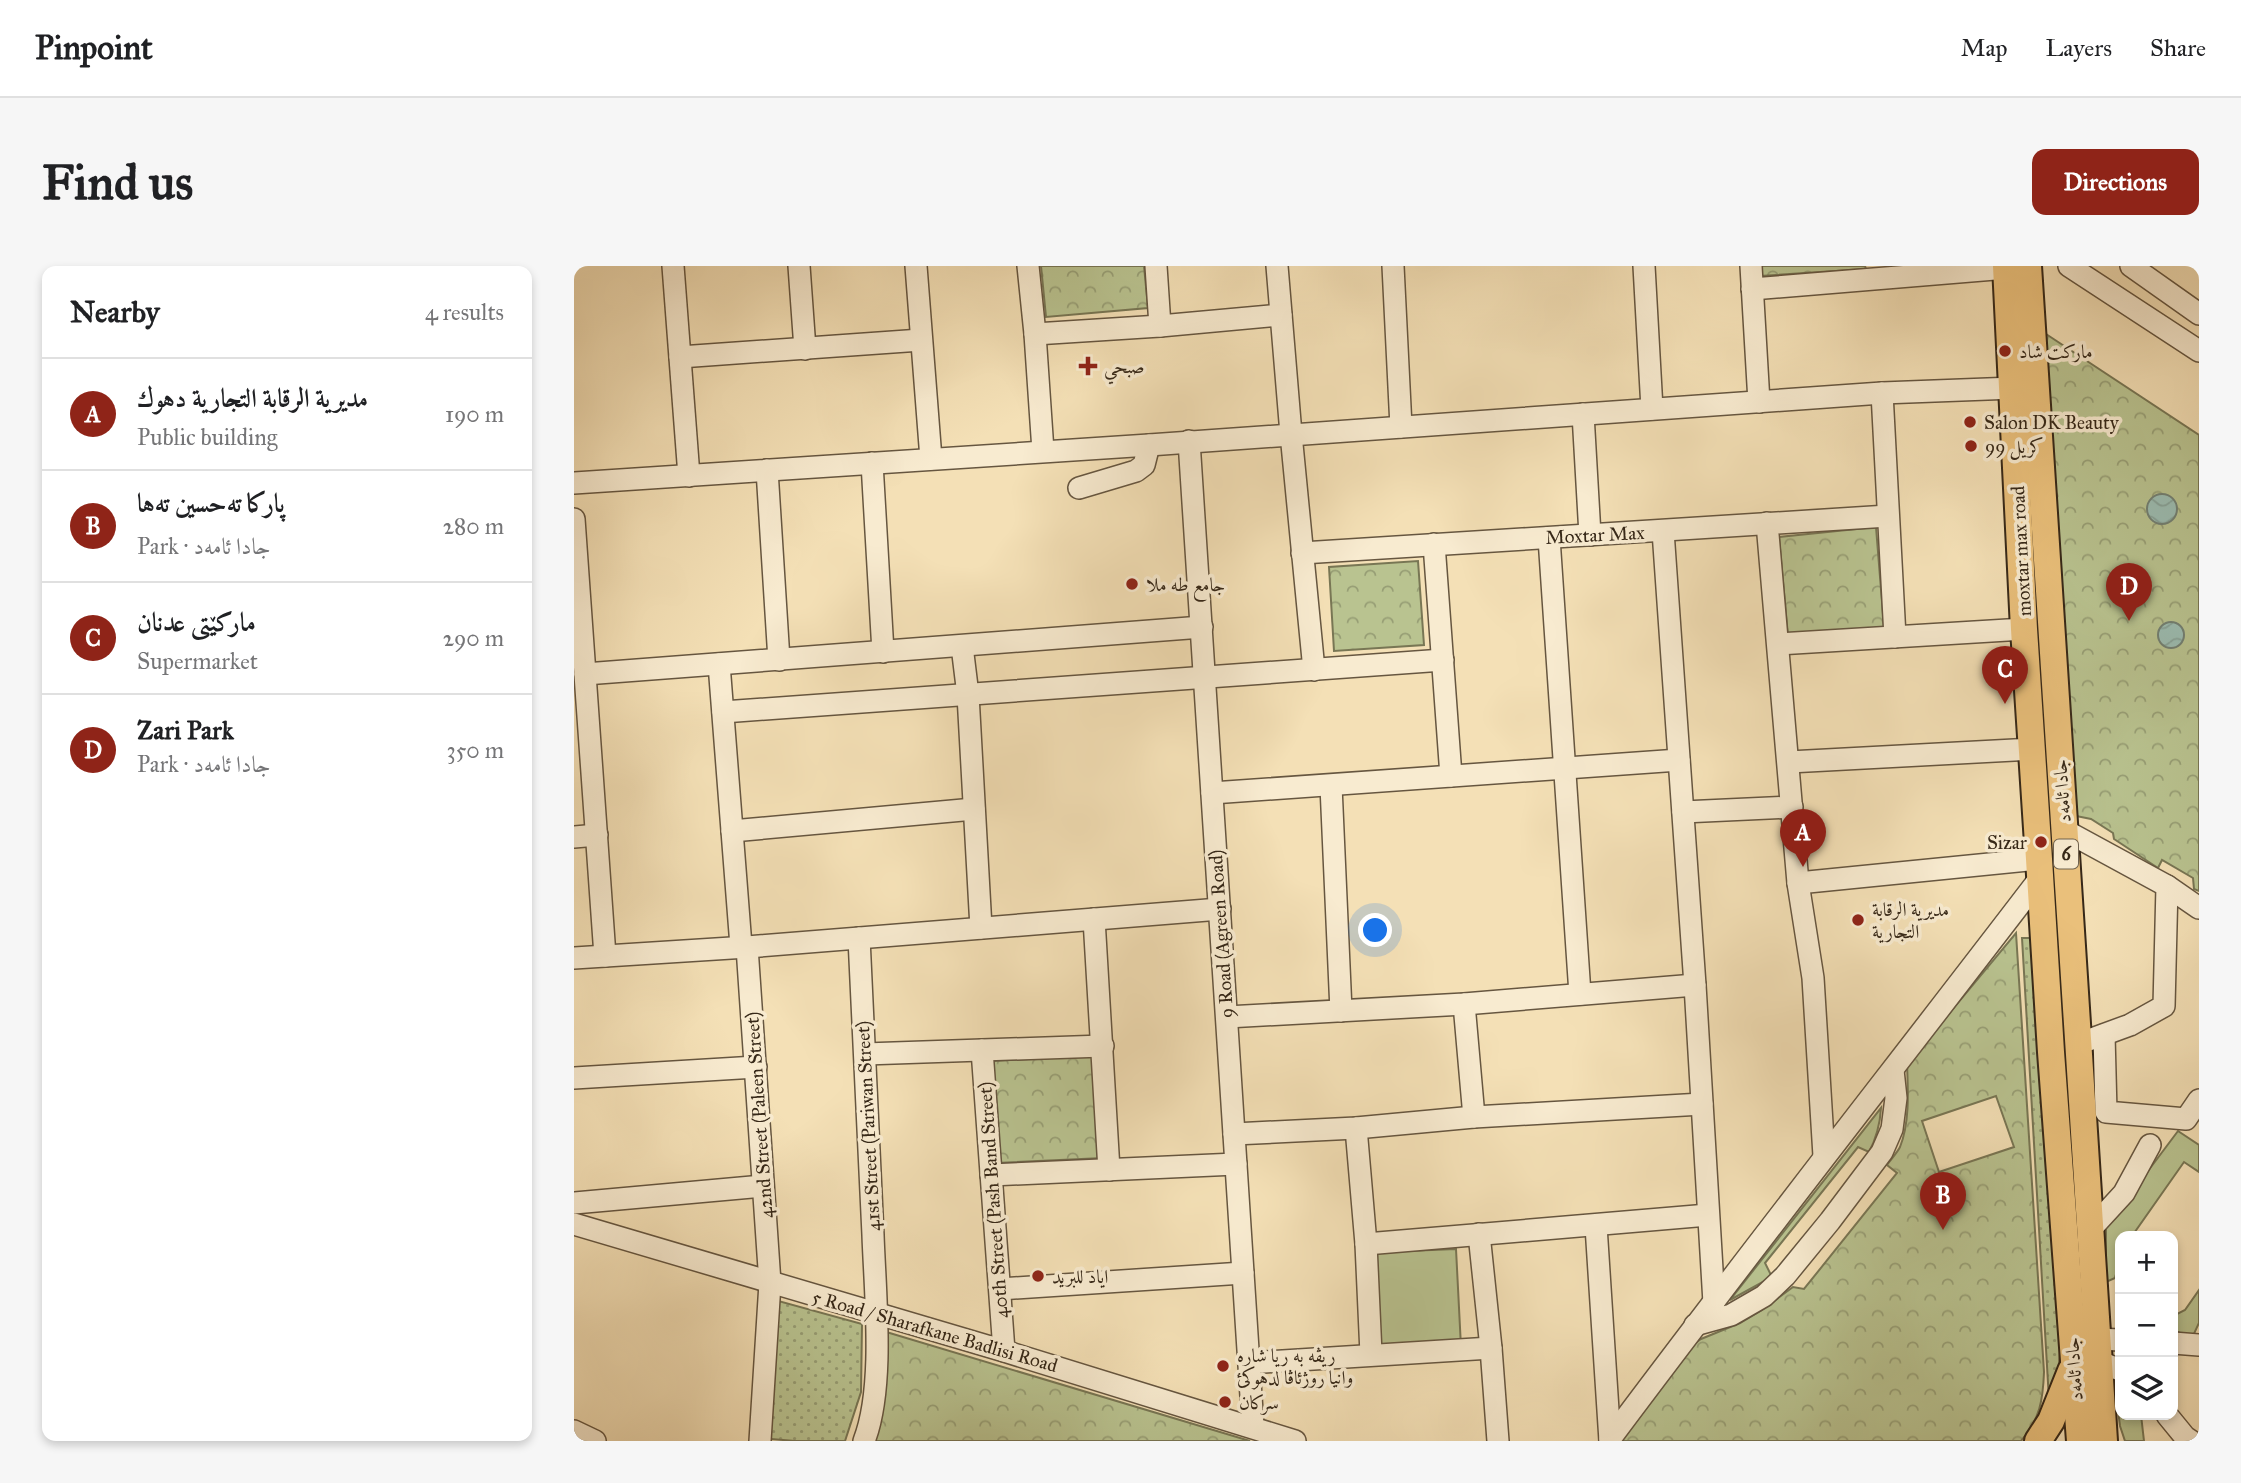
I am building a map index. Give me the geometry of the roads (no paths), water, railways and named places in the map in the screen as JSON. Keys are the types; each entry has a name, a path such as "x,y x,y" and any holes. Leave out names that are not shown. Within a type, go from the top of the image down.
{"main road":[{"name":"moxtar max road","path":"2014,267 2014,388 2024,629 2039,868"},
{"name":"جادا ئامەد","path":"2014,267 2064,830 2090,1230 2102,1355 2104,1441"},
{"name":"جادا ئامەد","path":"2039,868 2102,1355 2080,1441"},
{"path":"2038,1441 2102,1355"},
{"path":"2101,1401 2117,1441"}],"street":[{"path":"673,266 689,476"},
{"path":"799,266 805,349"},
{"path":"916,266 931,459"},
{"path":"1028,266 1043,451"},
{"path":"1156,266 1160,326"},
{"path":"1277,266 1314,670"},
{"path":"1393,266 1401,427"},
{"path":"1644,266 1652,409"},
{"path":"1751,266 1759,402"},
{"path":"2069,266 2199,351"},
{"path":"2131,266 2199,314"},
{"path":"1752,289 1884,271 2014,267"},
{"path":"1035,334 1281,315"},
{"path":"680,358 921,340"},
{"path":"574,483 1149,446 1189,441 1882,393 2014,388"},
{"path":"1882,393 1895,637"},
{"path":"1583,414 1590,535"},
{"name":"9 Road (Agreen Road)","path":"1189,441 1253,1427"},
{"path":"1079,488 1136,471 1144,465 1149,446"},
{"path":"872,463 883,652"},
{"path":"767,470 779,660"},
{"name":"Moxtar Max","path":"1302,553 1888,516"},
{"path":"574,519 606,956"},
{"path":"1767,523 1798,883 1813,978 1824,1157"},
{"path":"1663,531 1714,1304"},
{"path":"1549,538 1580,994"},
{"path":"1434,544 1451,776"},
{"path":"585,674 1202,627"},
{"path":"1778,644 2024,629"},
{"path":"962,646 968,695 981,928"},
{"path":"723,712 1443,660"},
{"name":"42nd Street (Paleen Street)","path":"719,664 732,831 756,1067 770,1283 760,1441"},
{"path":"1789,762 2033,749"},
{"path":"1212,793 1679,760"},
{"path":"1331,786 1340,1010"},
{"path":"1683,812 1792,807"},
{"path":"732,831 974,809"},
{"path":"2064,830 2167,887 2199,908"},
{"path":"574,837 597,835"},
{"path":"1798,883 2039,868"},
{"path":"1610,1440 1695,1325 1714,1304 1893,1070 2039,868"},
{"path":"2078,1044 2130,1025 2164,1006 2167,887"},
{"path":"574,958 1220,909"},
{"path":"1094,919 1109,1170"},
{"name":"41st Street (Pariwan Street)","path":"859,938 876,1314 875,1386 868,1432 864,1441"},
{"path":"1227,1017 1464,1004 1695,985"},
{"path":"1464,1004 1474,1117"},
{"path":"2104,1034 2106,1112 2186,1119 2199,1100"},
{"path":"865,1054 1102,1046"},
{"name":"40th Street (Pash Band Street)","path":"982,1050 1004,1351"},
{"path":"574,1078 756,1067"},
{"path":"1695,1325 1731,1315 1764,1296 1785,1276 1830,1221 1882,1152 1892,1129 1896,1098 1893,1070"},
{"path":"1234,1134 1702,1104"},
{"path":"1356,1128 1366,1244 1370,1354"},
{"path":"2090,1230 2124,1193 2150,1144"},
{"path":"991,1175 1236,1164"},
{"path":"574,1203 763,1186"},
{"path":"1366,1244 1708,1215"},
{"name":"5 Road / Sharafkane Badlisi Road","path":"574,1224 1004,1351 1295,1441"},
{"path":"1596,1226 1610,1440"},
{"path":"1479,1234 1492,1348 1498,1441"},
{"path":"1000,1289 1243,1273"},
{"path":"2178,1343 2199,1345"},
{"path":"1249,1363 1492,1348"},
{"path":"2171,1420 2191,1441"},
{"path":"574,1431 595,1441"}],"water":[{"path":"2162,494 2173,498 2177,509 2173,520 2162,524 2151,520 2147,509 2151,498"},
{"path":"2171,622 2180,626 2184,635 2180,644 2171,648 2162,644 2158,635 2162,626"}],"place":[{"name":"ماركت شاد","path":"2005,351"},
{"name":"صبحي","path":"1088,366"},
{"name":"Salon DK Beauty","path":"1970,422"},
{"name":"99 كريل","path":"1971,446"},
{"name":"جامع طه ملا","path":"1132,584"},
{"name":"Zari Park","path":"2129,621"},
{"name":"مارکێتی عدنان","path":"2005,704"},
{"name":"Sizar","path":"2041,842"},
{"name":"مديرية الرقابة التجارية دهوك","path":"1803,867"},
{"name":"مديرية الرقابة التجارية","path":"1858,920"},
{"name":"پارکا تەحسین تەها","path":"1943,1230"},
{"name":"اياد للبريد","path":"1038,1276"},
{"name":"ريڤه به ريا شاره وانيا روژئاڤا لدهوكئ","path":"1223,1366"},
{"name":"سركان","path":"1225,1402"}]}
